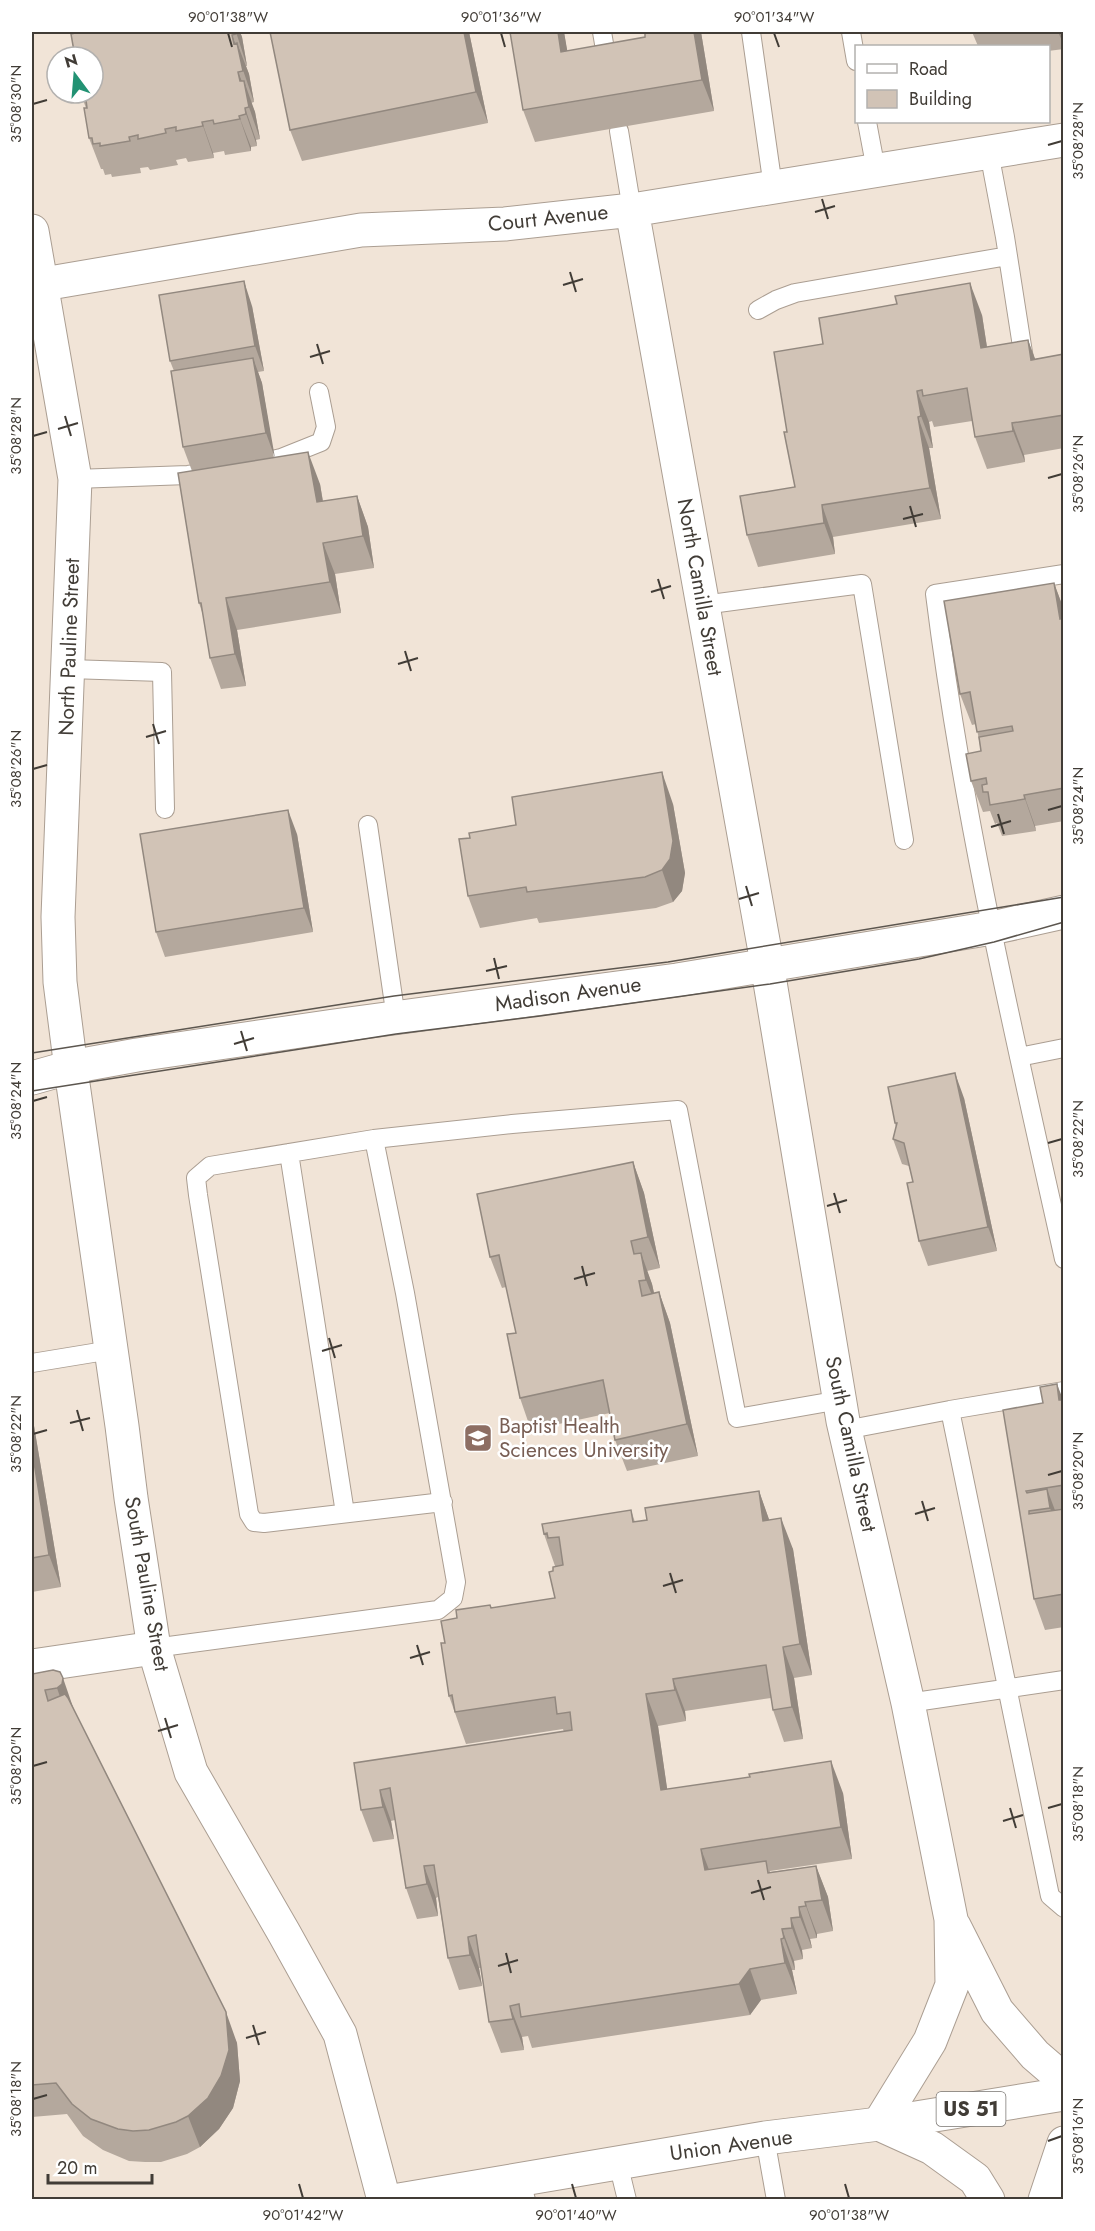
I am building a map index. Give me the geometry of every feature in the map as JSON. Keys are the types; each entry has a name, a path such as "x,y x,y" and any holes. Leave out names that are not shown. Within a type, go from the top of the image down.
{"street":[{"name":"Court Avenue","path":"36,285 361,230 505,224 632,210 1064,140"},
{"name":"North Camilla Street","path":"632,210 767,965"},
{"name":"North Pauline Street","path":"32,231 36,285 75,479 58,917 60,982 71,1067"},
{"name":"Madison Avenue","path":"32,1078 71,1067 396,1018 677,980 992,928 1064,912"},
{"name":"South Camilla Street","path":"767,965 842,1415 908,1703 951,1919 952,1985 930,2041 879,2124"},
{"name":"Madison Avenue","path":"32,1067 71,1067"},
{"name":"South Pauline Street","path":"71,1067 154,1648 191,1772 340,2034 384,2199"},
{"path":"32,1666 154,1648"},
{"name":"South Camilla Street","path":"951,1919 997,2011 1035,2055 1064,2080"},
{"name":"Union Avenue","path":"399,2199 523,2189 618,2163 765,2138 879,2124 1064,2094"},
{"path":"879,2124 932,2148 975,2179 988,2199"},
{"path":"1045,2199 1064,2143"}],"lane":[{"path":"602,32 608,67"},
{"path":"751,32 773,187"},
{"path":"851,32 855,55"},
{"path":"867,123 876,170"},
{"path":"619,131 632,210"},
{"path":"988,152 1008,256 1024,359"},
{"path":"758,310 795,293 1008,256"},
{"path":"248,465 281,458 321,442 326,427 319,392"},
{"path":"75,479 188,475 218,470"},
{"path":"1064,574 935,594 968,811 1064,1259"},
{"path":"703,605 862,584 904,840"},
{"path":"69,669 162,672 165,809"},
{"path":"368,825 396,1018"},
{"path":"1019,1057 1064,1048"},
{"path":"443,1502 264,1523 254,1522 249,1514 196,1178 210,1166 374,1139 512,1124 678,1110 737,1418 950,1410 1064,1391"},
{"path":"154,1648 438,1610 453,1598 456,1582 443,1502 374,1139"},
{"path":"289,1153 345,1514"},
{"path":"32,1363 111,1350"},
{"path":"950,1410 1050,1896 1064,1908"},
{"path":"908,1703 1064,1680"},
{"path":"765,2138 776,2199"},
{"path":"618,2163 627,2199"}],"building":[{"path":"236,32 232,35 234,44 237,43 243,71 238,72 240,81 244,81 249,107 245,108 246,114 239,116 240,119 214,124 213,120 202,122 203,126 176,131 176,127 165,129 166,133 138,139 138,135 129,137 130,141 100,146 100,143 93,144 92,138 89,138 84,108 87,108 87,105 105,105 105,45 73,45 71,34"},
{"path":"270,32 464,32 476,92 290,130"},
{"path":"510,32 558,32 561,52 645,37 645,32 694,32 702,80 523,110"},
{"path":"244,281 255,346 170,361 159,295"},
{"path":"970,283 981,348 1028,340 1031,360 1064,354 1064,415 1012,423 1013,431 975,437 967,388 923,396 922,390 917,391 921,416 918,417 930,488 822,505 824,523 747,535 740,496 795,487 784,432 787,432 774,352 823,344 819,318 897,304 895,296"},
{"path":"253,358 266,433 183,447 171,371"},
{"path":"308,452 317,502 357,496 363,536 323,543 330,582 226,598 235,654 210,658 178,473"},
{"path":"1054,583 1060,619 1064,618 1064,788 1024,795 1025,799 990,805 988,792 983,792 982,785 987,784 986,778 971,781 966,754 981,751 979,737 1013,731 1012,726 977,732 970,692 960,694 944,601"},
{"path":"662,772 673,841 670,859 662,870 645,877 527,892 526,887 468,896 459,839 470,838 469,833 516,825 512,797"},
{"path":"288,810 304,908 156,932 140,834"},
{"path":"955,1073 988,1227 919,1241 907,1183 913,1182 904,1143 893,1139 897,1123 895,1123 888,1087"},
{"path":"633,1162 648,1237 631,1241 634,1254 641,1253 646,1280 639,1281 642,1296 659,1292 687,1424 615,1440 603,1380 520,1398 507,1334 516,1333 499,1255 490,1257 477,1194"},
{"path":"1057,1384 1059,1400 1064,1400 1064,1485 1026,1491 1027,1493 1047,1489 1050,1508 1029,1511 1029,1514 1064,1509 1064,1594 1034,1599 1003,1410 1043,1403 1040,1387"},
{"path":"32,1450 49,1555 32,1558"},
{"path":"759,1491 763,1521 781,1518 800,1644 783,1647 792,1707 773,1710 766,1665 673,1679 675,1690 646,1694 661,1790 750,1777 749,1774 831,1761 841,1827 701,1849 705,1870 766,1861 768,1873 816,1866 822,1900 805,1902 806,1906 799,1907 800,1917 791,1918 792,1928 782,1929 784,1938 781,1939 785,1963 750,1969 739,1984 521,2017 519,2004 510,2006 513,2019 489,2022 476,1935 468,1937 470,1955 448,1958 434,1865 424,1866 427,1884 406,1888 390,1788 380,1790 383,1807 361,1810 354,1763 572,1730 570,1712 557,1714 555,1697 455,1712 452,1695 449,1696 441,1643 445,1643 441,1621 457,1618 456,1610 490,1605 491,1608 555,1598 549,1572 553,1571 553,1567 563,1565 559,1537 548,1538 547,1533 544,1534 542,1524 631,1510 633,1522 647,1520 645,1508"},
{"path":"53,1670 60,1672 63,1678 62,1684 57,1688 45,1690 48,1701 65,1694 68,1698 226,2012 229,2050 221,2076 208,2098 188,2116 149,2130 118,2129 91,2119 72,2104 56,2083 32,2085 32,1674"}],"tram line":[{"path":"32,1053 394,996 668,962 1064,897"},
{"path":"32,1091 396,1034 770,984 919,959 994,942 1064,922"}],"place":[{"name":"Baptist Health Sciences University","path":"478,1438"}]}
